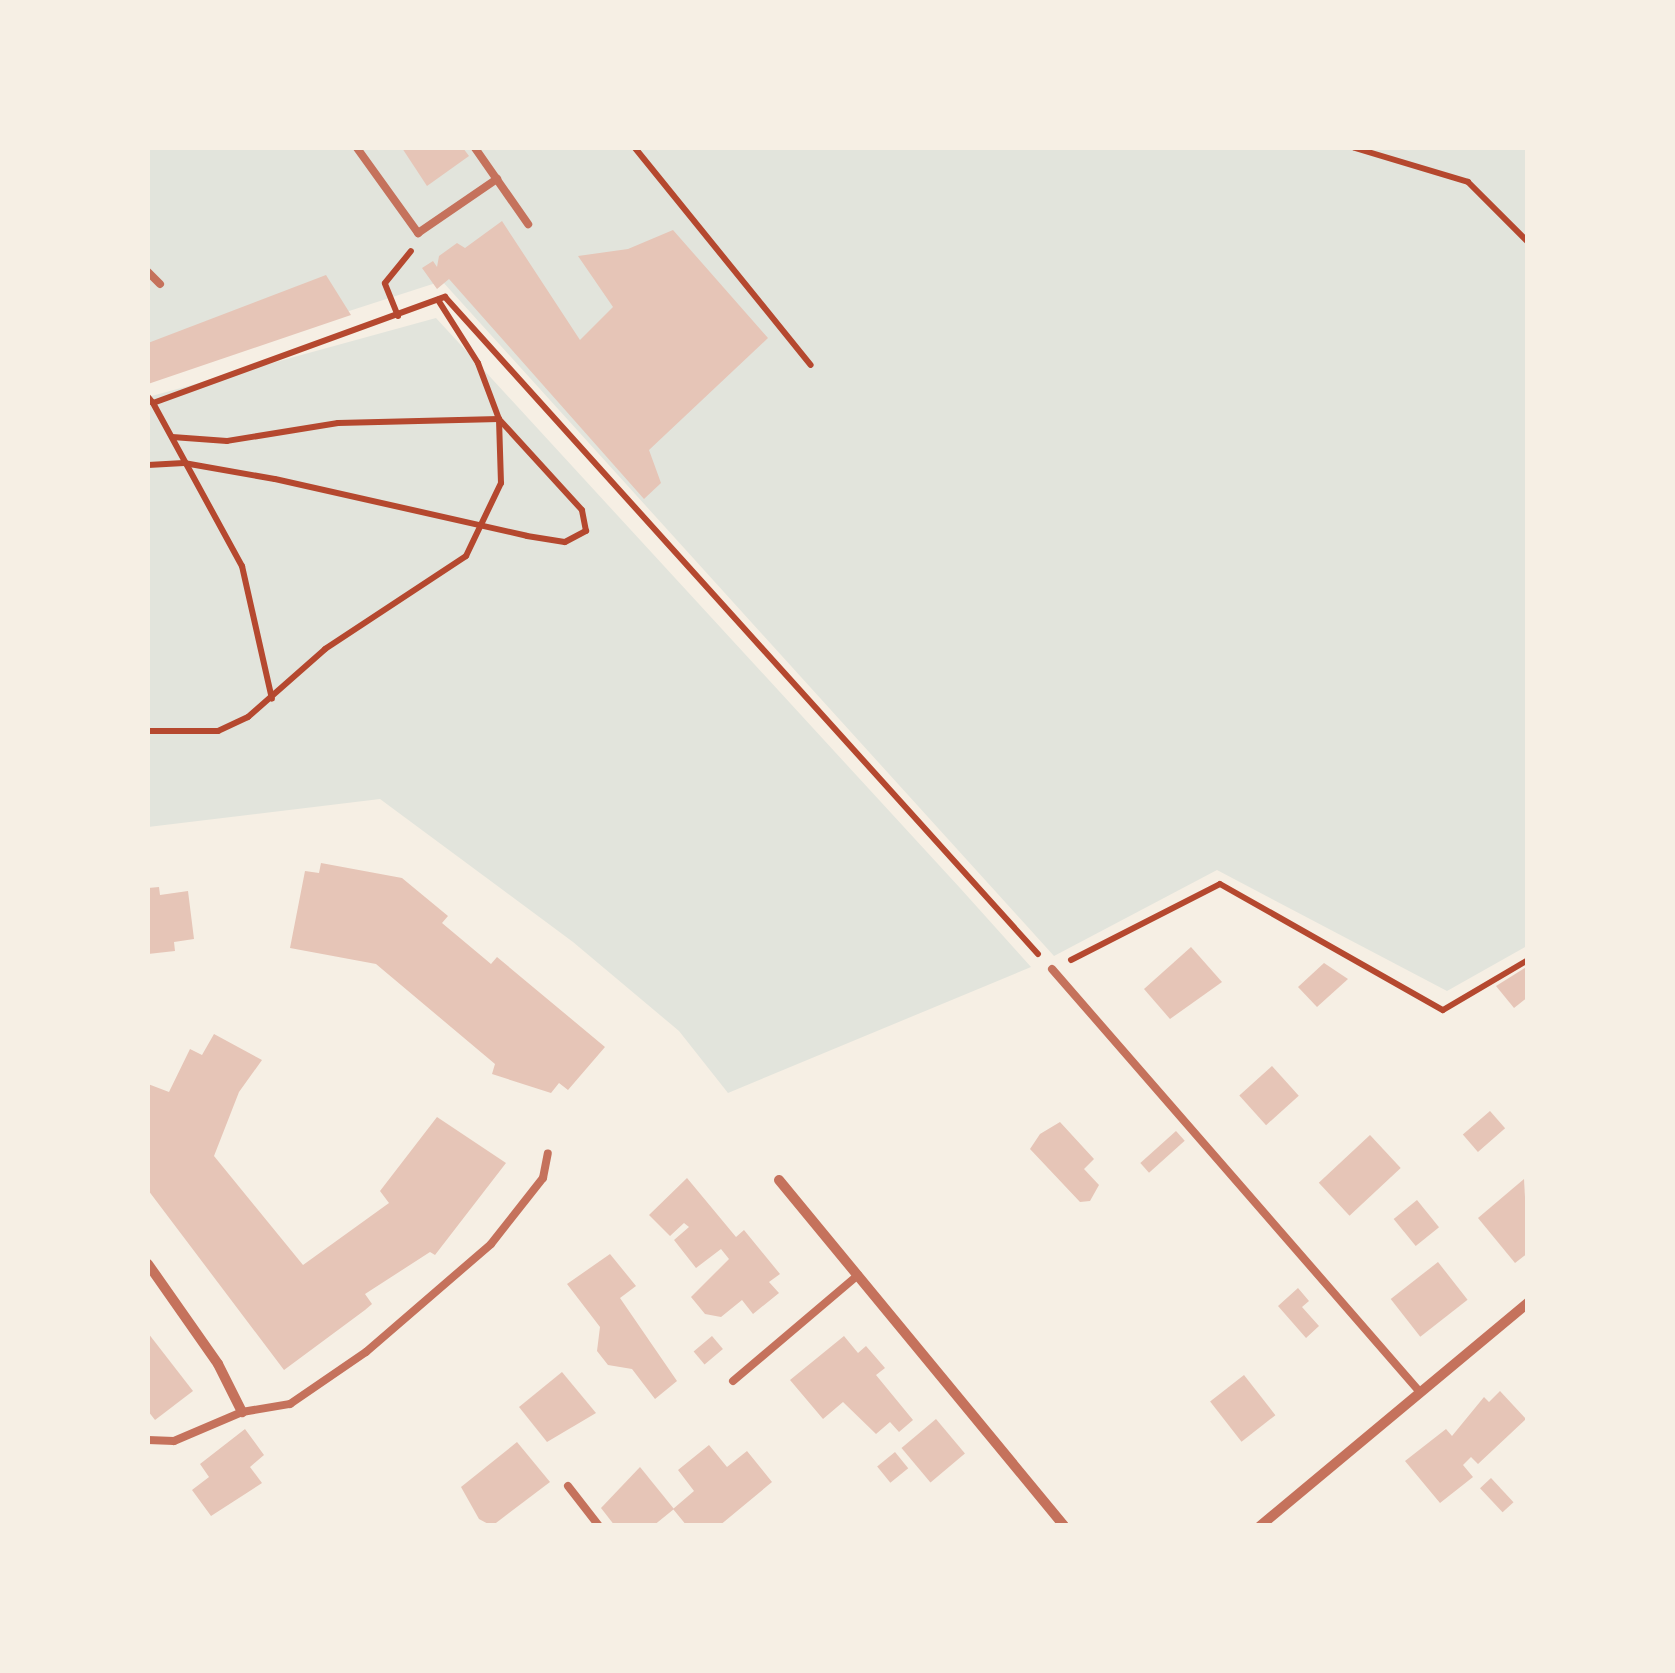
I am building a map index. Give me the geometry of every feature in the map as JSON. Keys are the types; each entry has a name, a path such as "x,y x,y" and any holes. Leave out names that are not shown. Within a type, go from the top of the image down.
{"street":[{"path":"779,1180 1064,1526"},
{"path":"148,1264 218,1364 242,1412"},
{"path":"1260,1526 1528,1303"}],"lane":[{"path":"357,148 418,233 497,180"},
{"path":"475,148 528,224"},
{"path":"148,272 160,284"},
{"path":"1052,970 1420,1392"},
{"path":"148,1440 174,1441 242,1412 290,1404 366,1352 491,1244 543,1178 548,1153"},
{"path":"732,1381 858,1275"},
{"path":"568,1486 599,1526"}],"path":[{"path":"635,148 811,365"},
{"path":"1355,148 1468,182 1528,242"},
{"path":"398,316 384,283 406,265 418,233"},
{"path":"272,699 242,566 150,400 445,298 1052,970 1220,884 1443,1010 1528,960"},
{"path":"148,732 218,731 272,699 325,649 466,556 501,484 498,420 478,362 438,300"},
{"path":"148,465 184,463 565,542 586,531 582,510 498,420 338,423 227,441 172,437"}],"shaded area":[{"path":"148,148 1527,148 1527,946 1447,991 1217,870 1054,956 442,281 148,376"},
{"path":"436,318 1031,967 728,1093 679,1031 573,942 380,799 148,827 148,397"}],"building":[{"path":"402,148 463,148 469,156 427,186"},
{"path":"502,221 580,340 613,307 578,256 628,249 673,230 768,338 649,450 661,483 644,499 449,279 437,289 422,268 433,261 437,267 439,256 457,243 465,248"},
{"path":"326,275 351,315 148,384 148,343"},
{"path":"321,863 402,878 448,916 442,923 491,964 497,957 605,1047 568,1090 559,1083 551,1093 492,1074 495,1064 376,964 290,948 305,871 319,873"},
{"path":"159,887 160,895 188,891 194,939 174,942 175,951 148,954 148,888"},
{"path":"1191,947 1222,982 1170,1019 1144,989"},
{"path":"1324,963 1348,979 1317,1007 1298,987"},
{"path":"1528,966 1528,997 1514,1008 1496,986"},
{"path":"214,1034 262,1060 239,1092 214,1156 303,1265 389,1203 380,1191 437,1117 506,1163 435,1255 430,1252 365,1294 372,1304 284,1370 148,1190 148,1084 169,1092 190,1049 202,1055"},
{"path":"1272,1066 1299,1096 1266,1125 1239,1095"},
{"path":"1490,1111 1505,1128 1478,1152 1463,1135"},
{"path":"1060,1122 1094,1159 1084,1169 1099,1185 1090,1201 1080,1202 1030,1149 1040,1134"},
{"path":"1176,1131 1185,1141 1149,1173 1140,1163"},
{"path":"1370,1135 1401,1168 1349,1216 1319,1183"},
{"path":"687,1178 736,1237 744,1230 780,1274 769,1282 779,1293 753,1314 742,1300 721,1317 705,1314 691,1297 729,1259 721,1249 696,1268 674,1240 689,1227 684,1223 670,1236 649,1215"},
{"path":"1524,1179 1528,1253 1515,1263 1478,1218"},
{"path":"1417,1200 1439,1227 1416,1246 1394,1219"},
{"path":"610,1254 636,1286 620,1298 677,1381 655,1399 632,1369 608,1365 597,1351 600,1327 567,1284"},
{"path":"1438,1262 1468,1300 1420,1337 1391,1299"},
{"path":"1298,1288 1309,1301 1302,1307 1319,1326 1306,1338 1278,1306"},
{"path":"148,1333 193,1391 155,1420 148,1411"},
{"path":"712,1336 723,1349 705,1364 694,1351"},
{"path":"844,1336 858,1353 866,1346 885,1368 876,1375 913,1420 899,1432 890,1422 876,1434 843,1402 823,1419 790,1380"},
{"path":"562,1372 596,1413 547,1442 519,1407"},
{"path":"1244,1375 1275,1415 1242,1442 1210,1401"},
{"path":"1500,1391 1526,1419 1478,1464 1471,1457 1463,1465 1473,1477 1440,1503 1405,1461 1446,1429 1452,1436 1484,1397 1489,1402"},
{"path":"936,1419 965,1453 930,1482 902,1448"},
{"path":"245,1429 264,1455 250,1467 262,1483 211,1516 192,1490 209,1477 200,1464"},
{"path":"517,1442 550,1482 492,1526 479,1519 461,1487"},
{"path":"709,1445 727,1467 747,1451 772,1482 719,1526 687,1526 673,1509 694,1491 678,1470"},
{"path":"895,1452 908,1468 890,1483 877,1466"},
{"path":"640,1467 674,1509 653,1526 615,1526 601,1508"},
{"path":"1491,1478 1514,1502 1503,1512 1480,1488"}]}
